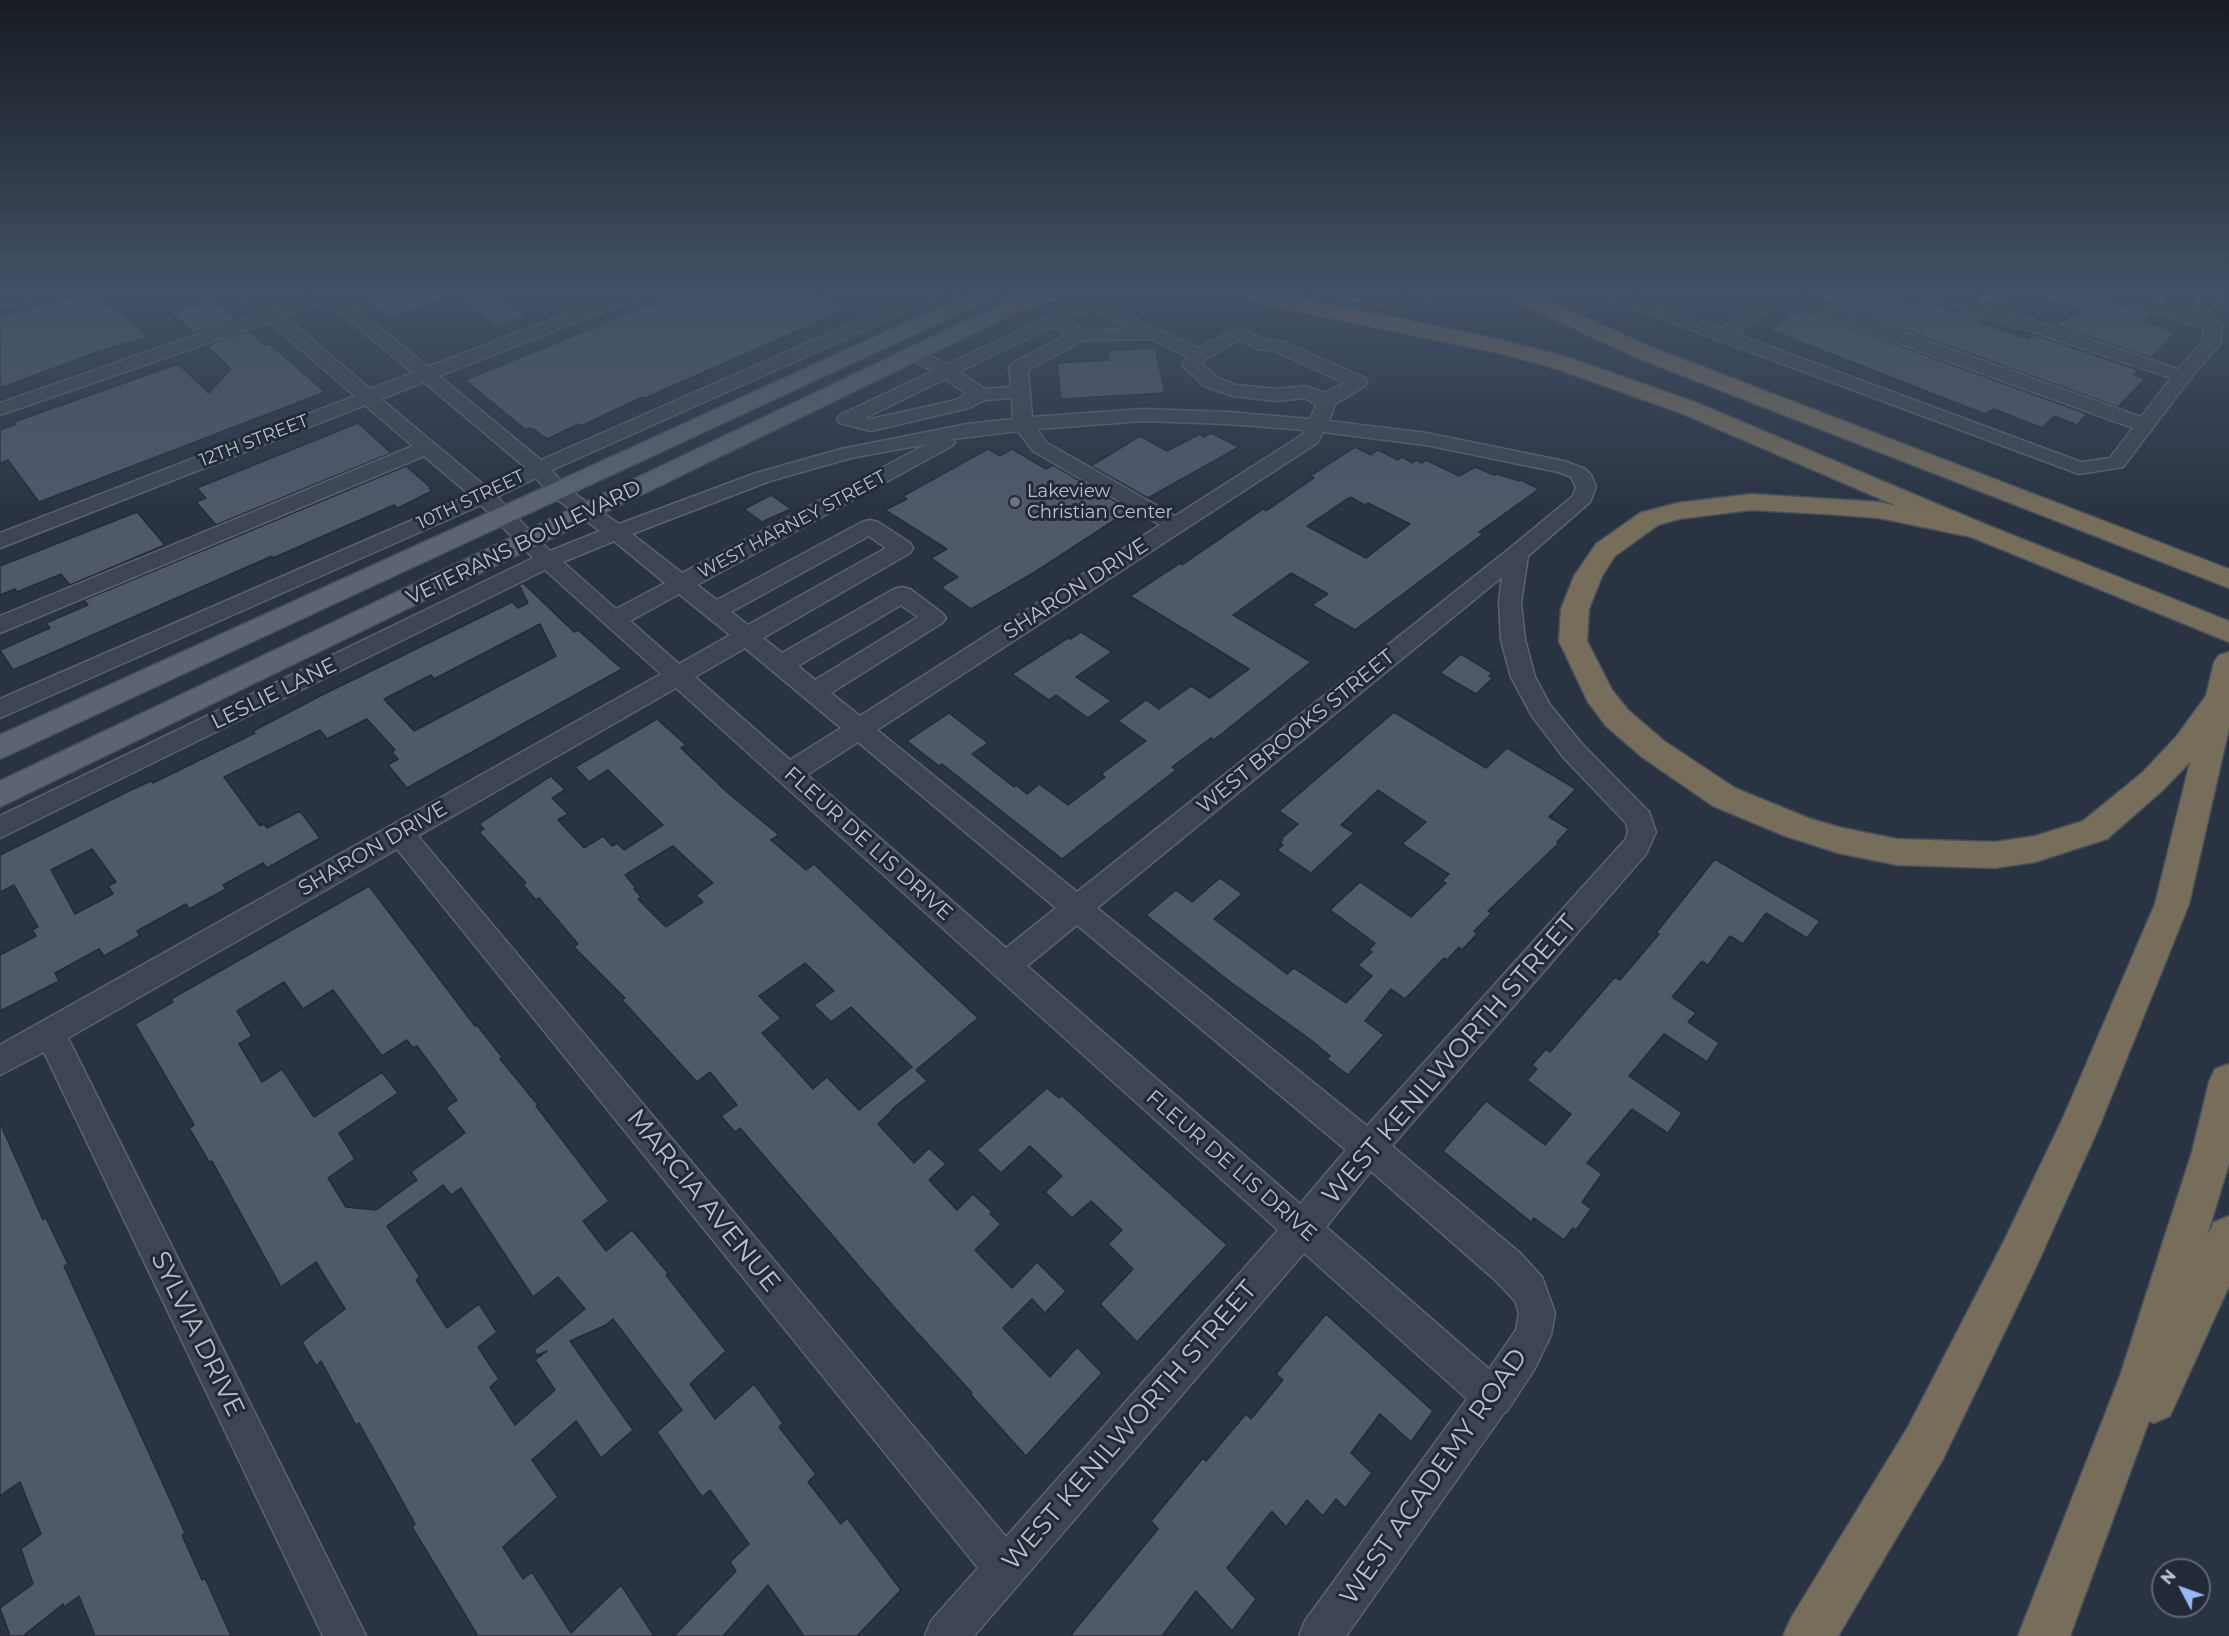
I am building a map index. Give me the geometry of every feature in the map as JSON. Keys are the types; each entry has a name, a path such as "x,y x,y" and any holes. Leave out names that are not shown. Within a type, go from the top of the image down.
{"highway":[{"path":"1571,366 1689,408 1978,531 2229,632"},
{"path":"1679,366 2229,579"},
{"path":"1978,531 1879,510 1782,503 1702,506 1649,519 1605,550 1588,576 1575,609 1574,641 1599,695 1617,718 1653,749 1724,797 1797,827 1838,840 1877,848 1944,855 1995,855 2035,849 2095,830 2153,781 2187,745 2226,678"},
{"path":"1809,1636 1925,1444 2021,1252 2079,1127 2172,904 2226,678"},
{"path":"2044,1636 2143,1376 2212,1152 2229,1082"},
{"path":"2044,1636 2229,1237"}],"main road":[{"name":"VETERANS BOULEVARD","path":"0,748 494,506 558,491 827,366"},
{"name":"VETERANS BOULEVARD","path":"0,795 538,550 588,512 890,366"}],"street":[{"path":"0,409 123,366"},
{"name":"FLEUR DE LIS DRIVE","path":"329,366 494,506 538,550 678,676 1494,1398"},
{"path":"415,366 539,468 558,491 616,532 715,611 1369,1148"},
{"name":"12TH STREET","path":"0,541 446,366"},
{"name":"10TH STREET","path":"0,709 494,506 539,468 768,366"},
{"path":"936,366 977,393 1021,392"},
{"path":"955,366 847,419 871,425 962,404 1021,366"},
{"path":"1193,366 1211,382 1233,390 1277,395 1306,392 1326,401"},
{"path":"538,550 616,532 763,477 848,453 968,430 1083,418 1143,415 1228,418 1318,425 1326,401 1358,382 1323,366"},
{"path":"1806,366 2079,468 2116,463 2191,366"},
{"path":"1984,366 2144,425"},
{"path":"2153,366 2182,376"},
{"path":"1018,368 1023,424 1040,447 1175,525"},
{"name":"WEST BROOKS STREET","path":"1005,966 1517,554 1583,498 1586,487 1584,478 1578,473 1563,468 1426,439 1318,425"},
{"name":"SHARON DRIVE","path":"789,774 1310,439 1318,425"},
{"name":"WEST HARNEY STREET","path":"615,619 968,430"},
{"path":"0,625 425,448"},
{"name":"SHARON DRIVE","path":"0,1061 902,548 870,527 715,611"},
{"name":"LESLIE LANE","path":"0,828 538,550"},
{"name":"WEST KENILWORTH STREET","path":"945,1636 1302,1229 1369,1148 1636,846 1642,831 1639,819 1626,803 1573,751 1540,710 1523,677 1513,640 1510,603 1517,554"},
{"path":"781,665 902,594 934,618 814,692"},
{"name":"MARCIA AVENUE","path":"400,833 1005,1568"},
{"name":"SYLVIA DRIVE","path":"50,1033 345,1636"},
{"name":"WEST ACADEMY ROAD","path":"1320,1636 1521,1358 1533,1335 1537,1313 1529,1290 1508,1266 1369,1148"}],"building":[{"path":"0,366 58,366 0,388"},
{"path":"171,366 181,366 209,393 231,369 228,366 296,366 325,392 39,502 8,460 0,463 0,430 16,424 14,422"},
{"path":"498,366 717,366 547,439 535,430 530,428 526,430 465,380"},
{"path":"1057,366 1159,366 1165,393 1061,399"},
{"path":"1863,366 1956,366 2087,414 2077,425 2054,416 2042,428 1994,409 1985,414"},
{"path":"2005,366 2128,366 2139,370 2134,375 2145,379 2118,407"},
{"path":"358,423 391,453 216,525 196,502 206,498 197,488"},
{"path":"1211,433 1239,447 1148,498 1091,466 1140,436 1167,451 1200,434 1204,437"},
{"path":"1355,447 1371,455 1378,450 1398,460 1402,457 1413,463 1416,460 1422,463 1426,460 1459,476 1475,467 1494,475 1521,480 1539,489 1479,532 1483,534 1355,630 1312,605 1328,594 1291,573 1233,615 1311,662 1214,740 1211,738 1172,767 1176,770 1062,859 942,764 939,766 907,741 949,713 988,743 972,754 1014,787 1016,785 1027,794 1039,784 1068,805 1105,777 1101,774 1146,741 1118,721 1146,700 1159,709 1191,686 1210,698 1249,669 1130,596 1180,563 1182,565 1263,509 1266,511 1314,478 1310,476","holes":["1350,497 1365,505 1368,503 1410,524 1366,558 1307,526"]},
{"name":"Lakeview Christian Center","path":"988,449 1000,456 1012,449 1046,469 1053,465 1130,510 1035,572 971,609 941,587 958,577 931,558 947,549 885,510 907,499 903,496"},
{"path":"406,466 432,491 398,508 394,505 273,558 272,556 13,670 0,650 50,628 46,623 88,605 84,600"},
{"path":"771,495 791,509 762,522 744,509"},
{"path":"137,512 165,545 70,585 61,574 17,592 15,589 0,595 0,566"},
{"path":"523,583 574,632 578,630 622,669 407,788 388,765 398,759 392,752 395,750 367,719 327,739 320,730 224,777 260,826 264,824 267,828 300,811 320,838 267,868 263,863 223,885 226,889 189,909 186,904 137,931 140,936 104,956 99,949 55,973 59,981 0,1011 0,955 36,936 32,930 38,927 14,885 0,892 0,855 131,790 151,781 153,783 255,733 253,731 320,696 512,602 518,608 528,603 519,585","holes":["540,624 556,656 414,731 384,699 431,675 434,679","92,849 116,882 108,886 113,894 75,914 51,870"]},
{"path":"1081,632 1112,652 1076,677 1111,701 1088,718 1056,695 1049,700 1012,674"},
{"path":"1461,654 1492,673 1489,676 1493,678 1476,694 1440,673"},
{"path":"1394,712 1486,768 1507,748 1576,789 1549,817 1569,829 1557,842 1559,843 1488,911 1492,913 1474,931 1477,934 1462,950 1459,947 1447,960 1444,958 1405,999 1391,989 1365,1021 1384,1035 1348,1075 1327,1059 1330,1056 1311,1040 1229,981 1146,915 1176,890 1192,902 1220,878 1242,894 1214,919 1287,974 1294,968 1346,1003 1372,976 1358,965 1372,952 1369,950 1375,943 1330,910 1360,882 1411,917 1446,883 1442,881 1449,874 1402,844 1426,822 1378,790 1341,825 1354,833 1311,873 1277,850 1283,845 1280,842 1283,840 1281,839 1298,824 1279,811"},
{"path":"657,719 686,745 681,748 728,793 779,835 771,840 806,870 814,864 978,1018 916,1070 927,1081 892,1109 878,1124 914,1163 929,1148 946,1164 929,1180 957,1210 973,1194 992,1212 990,1214 1001,1224 975,1250 1012,1288 1037,1262 1066,1291 1045,1313 1032,1299 1003,1328 1050,1377 1077,1347 1102,1373 1026,1456 740,1128 735,1132 721,1116 737,1105 710,1072 697,1082 622,1000 625,998 574,947 578,944 539,898 536,900 523,885 526,883 479,832 484,829 479,824 551,776 565,790 552,798 568,814 558,820 584,848 603,836 612,846 617,843 624,850 663,825 608,770 589,782 575,767","holes":["673,846 713,883 696,895 703,902 666,927 638,899 641,897 625,875","805,963 834,991 814,1005 831,1022 851,1007 912,1067 859,1110 827,1077 813,1089 762,1033 781,1018 759,996"]},
{"path":"1715,859 1820,921 1807,938 1766,913 1743,944 1730,936 1708,965 1702,961 1672,997 1696,1013 1688,1022 1719,1043 1707,1062 1664,1034 1629,1076 1682,1113 1668,1133 1632,1109 1587,1163 1602,1174 1582,1202 1591,1209 1576,1230 1573,1228 1564,1240 1534,1218 1531,1222 1443,1151 1486,1101 1545,1145 1571,1114 1527,1080 1537,1069 1532,1065 1546,1049 1550,1052 1615,977 1620,980 1659,934 1656,933"},
{"path":"369,886 475,1026 477,1025 502,1057 500,1059 538,1105 536,1106 609,1201 583,1221 606,1251 632,1230 668,1273 666,1275 726,1351 690,1384 715,1419 754,1384 783,1423 779,1427 816,1474 808,1482 841,1524 847,1518 901,1590 857,1636 804,1636 768,1585 723,1636 674,1636 736,1571 730,1562 749,1544 710,1490 702,1497 657,1432 682,1410 613,1319 606,1325 570,1341 633,1430 601,1458 576,1421 532,1460 558,1497 503,1547 523,1579 532,1572 571,1633 621,1585 654,1636 478,1636 412,1527 415,1524 359,1423 356,1425 321,1361 316,1366 302,1342 345,1309 316,1262 281,1287 212,1161 209,1162 189,1128 194,1125 135,1024 173,1002 171,999","holes":["284,982 303,1009 333,990 382,1056 407,1040 413,1048 417,1046 457,1100 446,1108 465,1133 411,1172 417,1180 376,1210 346,1207 328,1178 355,1159 339,1133 398,1093 382,1072 314,1117 282,1069 262,1082 239,1044 252,1036 237,1011","443,1185 451,1195 461,1188 533,1297 558,1277 585,1309 534,1350 537,1355 547,1351 535,1360 555,1390 515,1425 490,1387 499,1379 478,1347 497,1332 479,1304 447,1328 416,1280 420,1277 387,1226"]},
{"path":"1047,1088 1059,1098 1062,1096 1227,1245 1137,1342 1100,1304 1133,1269 1108,1244 1122,1230 1091,1201 1072,1218 1045,1192 1062,1176 1030,1146 1001,1173 977,1150"},
{"path":"0,1123 43,1220 46,1218 68,1264 64,1266 185,1533 182,1535 202,1580 205,1578 231,1636 95,1636 79,1596 64,1607 63,1604 23,1636 10,1636 0,1608 33,1584 21,1549 41,1534 20,1482 0,1496"},
{"path":"1326,1314 1433,1411 1411,1442 1380,1414 1351,1453 1372,1473 1345,1508 1336,1499 1323,1516 1307,1500 1286,1527 1272,1511 1227,1568 1256,1599 1232,1631 1196,1591 1162,1636 1070,1636 1158,1529 1151,1521 1203,1458 1206,1461 1246,1414 1251,1419 1283,1380 1276,1374"}],"place":[{"name":"Lakeview Christian Center","path":"1015,502"}]}
